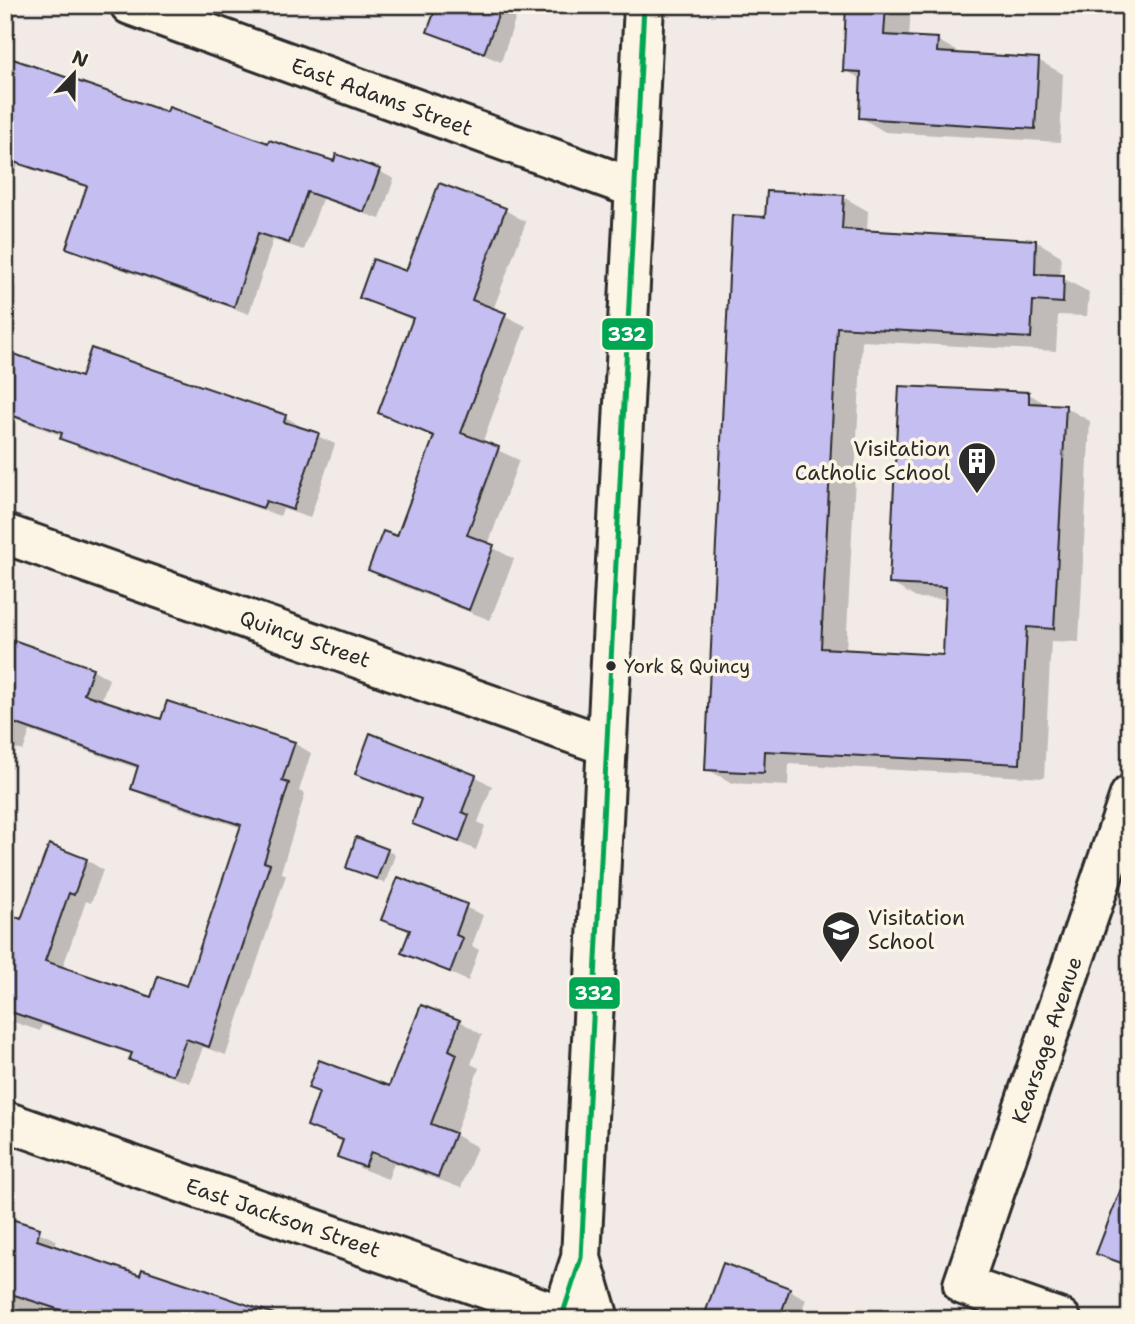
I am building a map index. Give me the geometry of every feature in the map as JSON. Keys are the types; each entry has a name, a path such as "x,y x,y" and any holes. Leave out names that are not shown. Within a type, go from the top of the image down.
{"street":[{"name":"East Adams Street","path":"130,5 634,188"},
{"path":"561,1317 581,1258 644,5"},
{"name":"Quincy Street","path":"5,534 605,745"},
{"name":"Kearsage Avenue","path":"1061,1319 963,1285 1130,795"},
{"name":"East Jackson Street","path":"5,1121 561,1317"},
{"path":"581,1258 599,1319"}],"building":[{"path":"437,5 502,5 484,53 427,32"},
{"path":"846,5 886,5 884,35 938,38 937,52 1039,58 1035,129 859,118 861,72 843,71"},
{"path":"13,59 167,112 169,107 268,143 269,140 334,161 336,154 380,169 364,212 307,192 289,243 258,233 234,307 66,248 87,186 5,159 5,82"},
{"path":"439,183 506,208 472,300 506,313 461,433 499,447 467,535 494,545 469,610 368,570 383,531 397,536 434,436 378,413 413,318 359,298 373,259 406,271"},
{"name":"Visitation Catholic School","path":"767,191 844,195 842,229 1036,240 1035,274 1064,275 1063,303 1033,301 1031,338 837,327 821,648 943,655 946,587 889,584 899,386 1029,392 1029,403 1066,405 1054,629 1027,627 1020,764 765,751 764,773 705,770 732,215 765,217"},
{"path":"91,348 286,415 284,422 319,433 293,510 266,501 263,508 208,490 60,439 62,433 5,413 5,351 81,377"},
{"path":"5,637 93,668 84,694 161,719 167,701 295,742 282,781 289,783 264,862 270,864 209,1047 186,1039 173,1075 129,1060 132,1053 5,1010 5,913 21,919 49,844 87,859 74,895 69,893 45,961 151,997 158,976 187,986 241,825 131,789 138,766 5,720"},
{"path":"370,733 476,775 462,812 469,815 459,842 412,824 421,799 355,774"},
{"path":"356,837 388,849 377,879 346,868"},
{"path":"398,877 467,904 456,935 463,938 450,972 401,953 410,930 381,920"},
{"path":"421,1005 460,1020 449,1050 457,1054 431,1124 455,1133 438,1177 371,1152 365,1167 337,1157 343,1140 307,1126 319,1092 308,1088 319,1060 389,1086"},
{"path":"1127,1173 1130,1173 1130,1266 1096,1254"},
{"path":"5,1217 40,1228 37,1240 140,1275 142,1269 202,1289 274,1314 273,1319 88,1319 5,1292"},
{"path":"723,1263 790,1288 779,1319 703,1319"}],"transit line":[{"name":"332","path":"561,1319 581,1258 644,5"}],"place":[{"name":"Visitation Catholic School","path":"977,495"},
{"name":"York & Quincy","path":"611,666"},
{"name":"Visitation School","path":"841,964"}]}
